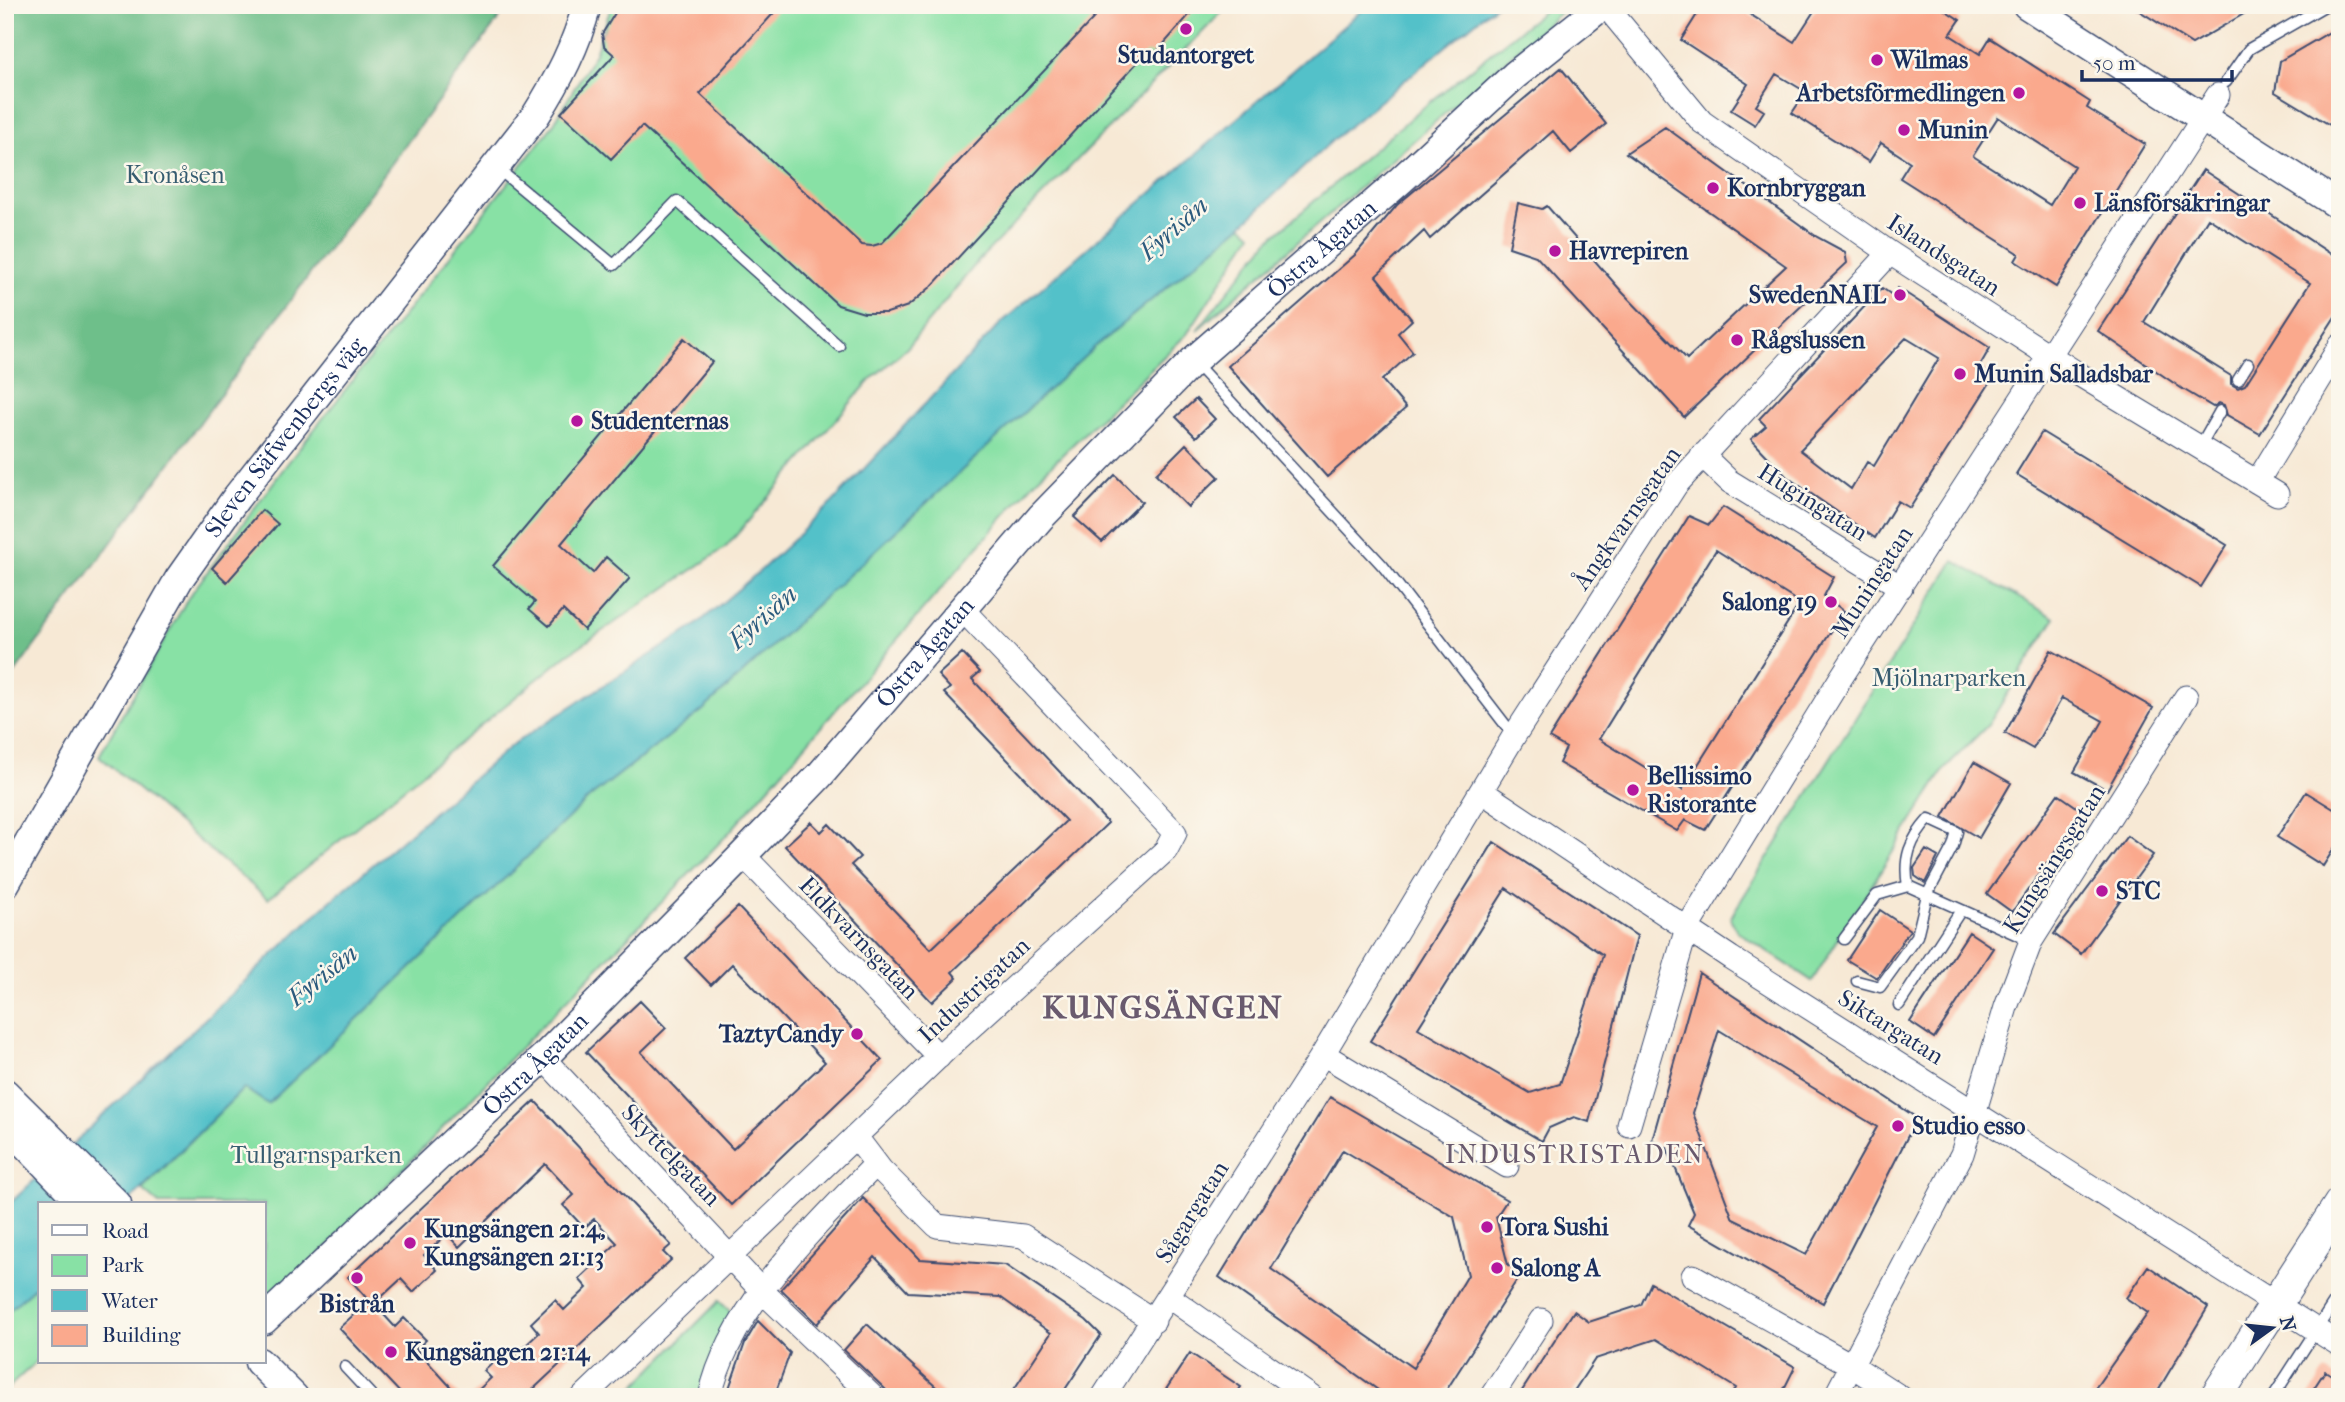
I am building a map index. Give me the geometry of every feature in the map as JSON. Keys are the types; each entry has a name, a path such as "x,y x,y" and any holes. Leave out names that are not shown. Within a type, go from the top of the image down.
{"main road":[{"path":"2216,1397 2340,1204"}],"street":[{"name":"Sleven Säfwenbergs väg","path":"5,884 179,579 236,498 497,168 560,77 577,40 587,5"},
{"name":"Islandsgatan","path":"1604,5 1702,122 1890,253 2049,355 2267,488 2340,346"},
{"name":"Östra Ågatan","path":"266,1318 542,1058 743,855 820,775 1041,517 1193,361 1401,180 1515,75 1604,5"},
{"path":"2028,5 2215,98 2340,205"},
{"name":"Muningatan","path":"1629,1125 1687,928 1842,676 2215,98"},
{"name":"Ångkvarnsgatan","path":"1481,791 1676,485 1890,253"},
{"name":"Hugingatan","path":"1702,455 1729,481 1901,587"},
{"name":"Industrigatan","path":"583,1397 939,1057 1166,850 1175,833 962,609"},
{"name":"Kungsängsgatan","path":"1835,1397 1962,1154 2006,1007 2031,941 2186,697"},
{"name":"Siktargatan","path":"1481,791 1687,928 2340,1345"},
{"name":"Sågargatan","path":"1103,1397 1323,1054 1481,791"},
{"name":"Eldkvarnsgatan","path":"743,855 939,1057"},
{"path":"1323,1054 1507,1166"},
{"name":"Skyttelgatan","path":"542,1058 761,1290 873,1397"},
{"path":"5,1093 82,1202"},
{"path":"5,1123 39,1142 114,1202"},
{"path":"856,1137 876,1164 937,1226 1023,1236 1154,1321"},
{"path":"710,1397 716,1369 761,1290 876,1164"},
{"path":"1693,1276 1851,1365 1900,1397"},
{"path":"1169,1297 1311,1397"},
{"path":"1491,1397 1541,1320"},
{"path":"261,1364 294,1397"}],"lane":[{"path":"2215,98 2249,49 2326,5"},
{"path":"497,168 614,265 677,201 839,346"},
{"path":"1193,361 1383,566 1514,736"},
{"path":"2238,380 2248,364"},
{"path":"2199,447 2220,411"},
{"path":"1857,981 1880,987 1889,977 1916,936 1927,895 1953,846 1957,832 1930,819 1917,833 1905,865 1908,886"},
{"path":"1844,939 1877,895 1908,886 2031,941"},
{"path":"1899,1005 1961,910"},
{"path":"2273,1397 2340,1293"},
{"path":"345,1367 373,1397"}],"green space":[{"name":"Kronåsen","path":"5,5 509,5 5,686"},
{"name":"Studenternas","path":"612,5 1229,5 979,260 907,348 871,379 726,547 567,655 268,899 99,756 188,598 287,464 553,125 595,53"},
{"path":"1551,5 1569,5 1197,330 1268,241 1414,115"},
{"name":"Tullgarnsparken","path":"1242,225 1252,234 1187,334 1035,481 727,835 302,1273 272,1298 266,1294 266,1202 157,1202 142,1190 244,1088 268,1104 590,797 703,710 1098,344"},
{"name":"Mjölnarparken","path":"1954,561 2055,618 1988,725 1946,767 1812,981 1737,931 1730,918"},
{"path":"38,1284 38,1360 5,1391 5,1314"},
{"path":"719,1301 745,1325 710,1397 624,1397"}],"water":[{"name":"Fyrisån","path":"1368,5 1496,5 1336,137 1242,225 1098,344 703,710 590,797 268,1104 244,1088 128,1202 38,1202 38,1284 5,1314 5,1208 319,911 512,745 695,626 761,570 830,505 1001,323"}],"building":[{"path":"620,5 781,5 700,94 862,245 872,246 882,243 1106,5 1198,5 1155,54 1146,53 932,286 908,306 887,313 864,313 838,305 642,126 611,159 561,113 614,55 604,46 602,34"},
{"name":"Munin","path":"1703,5 1735,5 1794,42 1818,5 1937,5 1960,20 1950,35 1980,54 1990,38 2090,102 2087,108 2145,144 2056,287 2015,261 2019,254 1900,178 1910,162 1881,143 1869,162 1792,113 1806,92 1776,74 1756,106 1764,111 1755,125 1731,110 1748,84 1681,40","holes":["1998,117 2074,166 2050,205 1973,156"]},
{"path":"2130,5 2259,5 2192,44"},
{"path":"2340,26 2340,131 2275,92 2280,61"},
{"path":"1561,68 1606,124 1571,153 1553,131 1430,239 1424,231 1376,276 1412,320 1398,333 1413,352 1382,380 1406,408 1327,477 1228,366 1356,254 1397,205"},
{"path":"1665,127 1817,237 1845,252 1847,263 1684,417 1536,256 1509,247 1518,203 1542,209 1547,206 1623,293 1687,359 1786,266 1626,153"},
{"path":"2203,170 2340,260 2340,309 2260,434 2227,415 2224,405 2219,403 2213,407 2098,331","holes":["2208,218 2310,283 2245,385 2238,388 2231,384 2231,376 2144,322"]},
{"path":"1882,288 1892,295 1898,288 1990,348 1979,367 1993,378 1910,508 1898,501 1875,538 1787,477 1751,439 1766,426 1759,419","holes":["1906,338 1939,358 1874,466 1867,462 1851,489 1800,450"]},
{"path":"684,338 712,362 561,544 593,573 606,557 630,578 584,630 563,610 549,626 529,609 535,602 493,566"},
{"path":"1196,399 1215,419 1196,437 1176,417"},
{"path":"2042,432 2227,545 2201,587 2016,474"},
{"path":"1186,444 1219,477 1188,507 1156,474"},
{"path":"1115,475 1142,502 1102,542 1074,517"},
{"path":"1723,507 1834,577 1824,596 1844,611 1705,830 1685,820 1677,831 1559,763 1566,748 1549,738 1689,516 1709,525","holes":["1716,550 1800,603 1682,790 1599,739"]},
{"path":"262,510 278,524 227,582 212,568"},
{"path":"2051,650 2153,708 2107,790 2074,772 2103,721 2062,698 2033,749 2005,733"},
{"path":"962,653 980,672 972,679 1108,823 952,972 957,978 932,1002 785,846 811,822 821,832 829,824 860,857 851,865 931,949 1066,821 944,693 950,688 938,675"},
{"path":"1974,762 2011,783 1979,838 1943,817"},
{"path":"2306,792 2340,813 2340,839 2323,866 2277,837"},
{"path":"2058,794 2084,812 2012,912 1987,894"},
{"path":"2127,836 2153,855 2081,954 2054,934"},
{"path":"1494,842 1637,936 1589,1122 1574,1117 1549,1128 1542,1141 1370,1041","holes":["1506,888 1603,955 1560,1084 1530,1093 1418,1028"]},
{"path":"1926,850 1938,857 1925,883 1915,876 1914,868"},
{"path":"738,907 882,1060 731,1205 586,1052 640,1001 666,1028 641,1052 733,1149 825,1062 732,964 711,985 685,958"},
{"path":"1880,910 1910,930 1877,978 1847,960"},
{"path":"1969,932 1993,948 1934,1038 1910,1022"},
{"path":"1699,973 1917,1118 1823,1303 1688,1225 1694,1213 1667,1148 1652,1140","holes":["1719,1030 1877,1127 1806,1255 1733,1219 1693,1113"]},
{"path":"1330,1097 1507,1200 1496,1217 1508,1265 1522,1272 1442,1397 1388,1397 1219,1277","holes":["1343,1150 1454,1217 1468,1275 1413,1368 1271,1269"]},
{"name":"Kungsängen 21:4, Kungsängen 21:13","path":"535,1101 671,1245 663,1252 671,1260 525,1397 471,1397 491,1378 484,1371 506,1351 512,1358 539,1333 531,1323 555,1300 564,1310 587,1288 579,1279 617,1243 594,1219 584,1228 563,1205 574,1195 545,1164 459,1247 447,1234 424,1255 437,1270 413,1292 401,1279 374,1304 395,1327 404,1318 426,1340 416,1349 460,1397 404,1397 339,1328 369,1301 348,1277"},
{"path":"863,1198 920,1259 1005,1265 1086,1320 1101,1335 1060,1397 1009,1397 1051,1333 1000,1297 908,1292 875,1257 817,1324 781,1289"},
{"path":"2148,1266 2208,1307 2154,1397 2089,1397 2148,1313 2126,1298"},
{"path":"1651,1283 1795,1367 1780,1397 1731,1397 1736,1388 1656,1339 1595,1359 1570,1397 1518,1397 1574,1311 1589,1322 1641,1305"},
{"path":"758,1321 790,1353 774,1397 726,1397 745,1343"},
{"path":"867,1324 947,1397 893,1397 844,1350"},
{"path":"1190,1353 1241,1387 1234,1397 1161,1397"},
{"path":"2325,1371 2340,1380 2340,1397 2308,1397"}],"place":[{"name":"Studantorget","path":"1186,29"},
{"name":"Wilmas","path":"1877,60"},
{"name":"Arbetsförmedlingen","path":"2019,93"},
{"name":"Munin","path":"1904,130"},
{"name":"Kornbryggan","path":"1713,188"},
{"name":"Länsförsäkringar","path":"2080,203"},
{"name":"Havrepiren","path":"1555,251"},
{"name":"SwedenNAIL","path":"1900,295"},
{"name":"Rågslussen","path":"1737,340"},
{"name":"Munin Salladsbar","path":"1960,374"},
{"name":"Studenternas","path":"577,421"},
{"name":"Salong 19","path":"1831,602"},
{"name":"Bellissimo Ristorante","path":"1633,790"},
{"name":"STC","path":"2102,891"},
{"name":"TaztyCandy","path":"857,1034"},
{"name":"Studio esso","path":"1898,1126"},
{"name":"Tora Sushi","path":"1487,1227"},
{"name":"Kungsängen 21:4, Kungsängen 21:13","path":"410,1243"},
{"name":"Salong A","path":"1497,1268"},
{"name":"Bistrån","path":"357,1278"},
{"name":"Kungsängen 21:14","path":"391,1352"}],"district":[{"name":"KUNGSÄNGEN","path":"1163,1007"},
{"name":"INDUSTRISTADEN","path":"1575,1154"}]}
